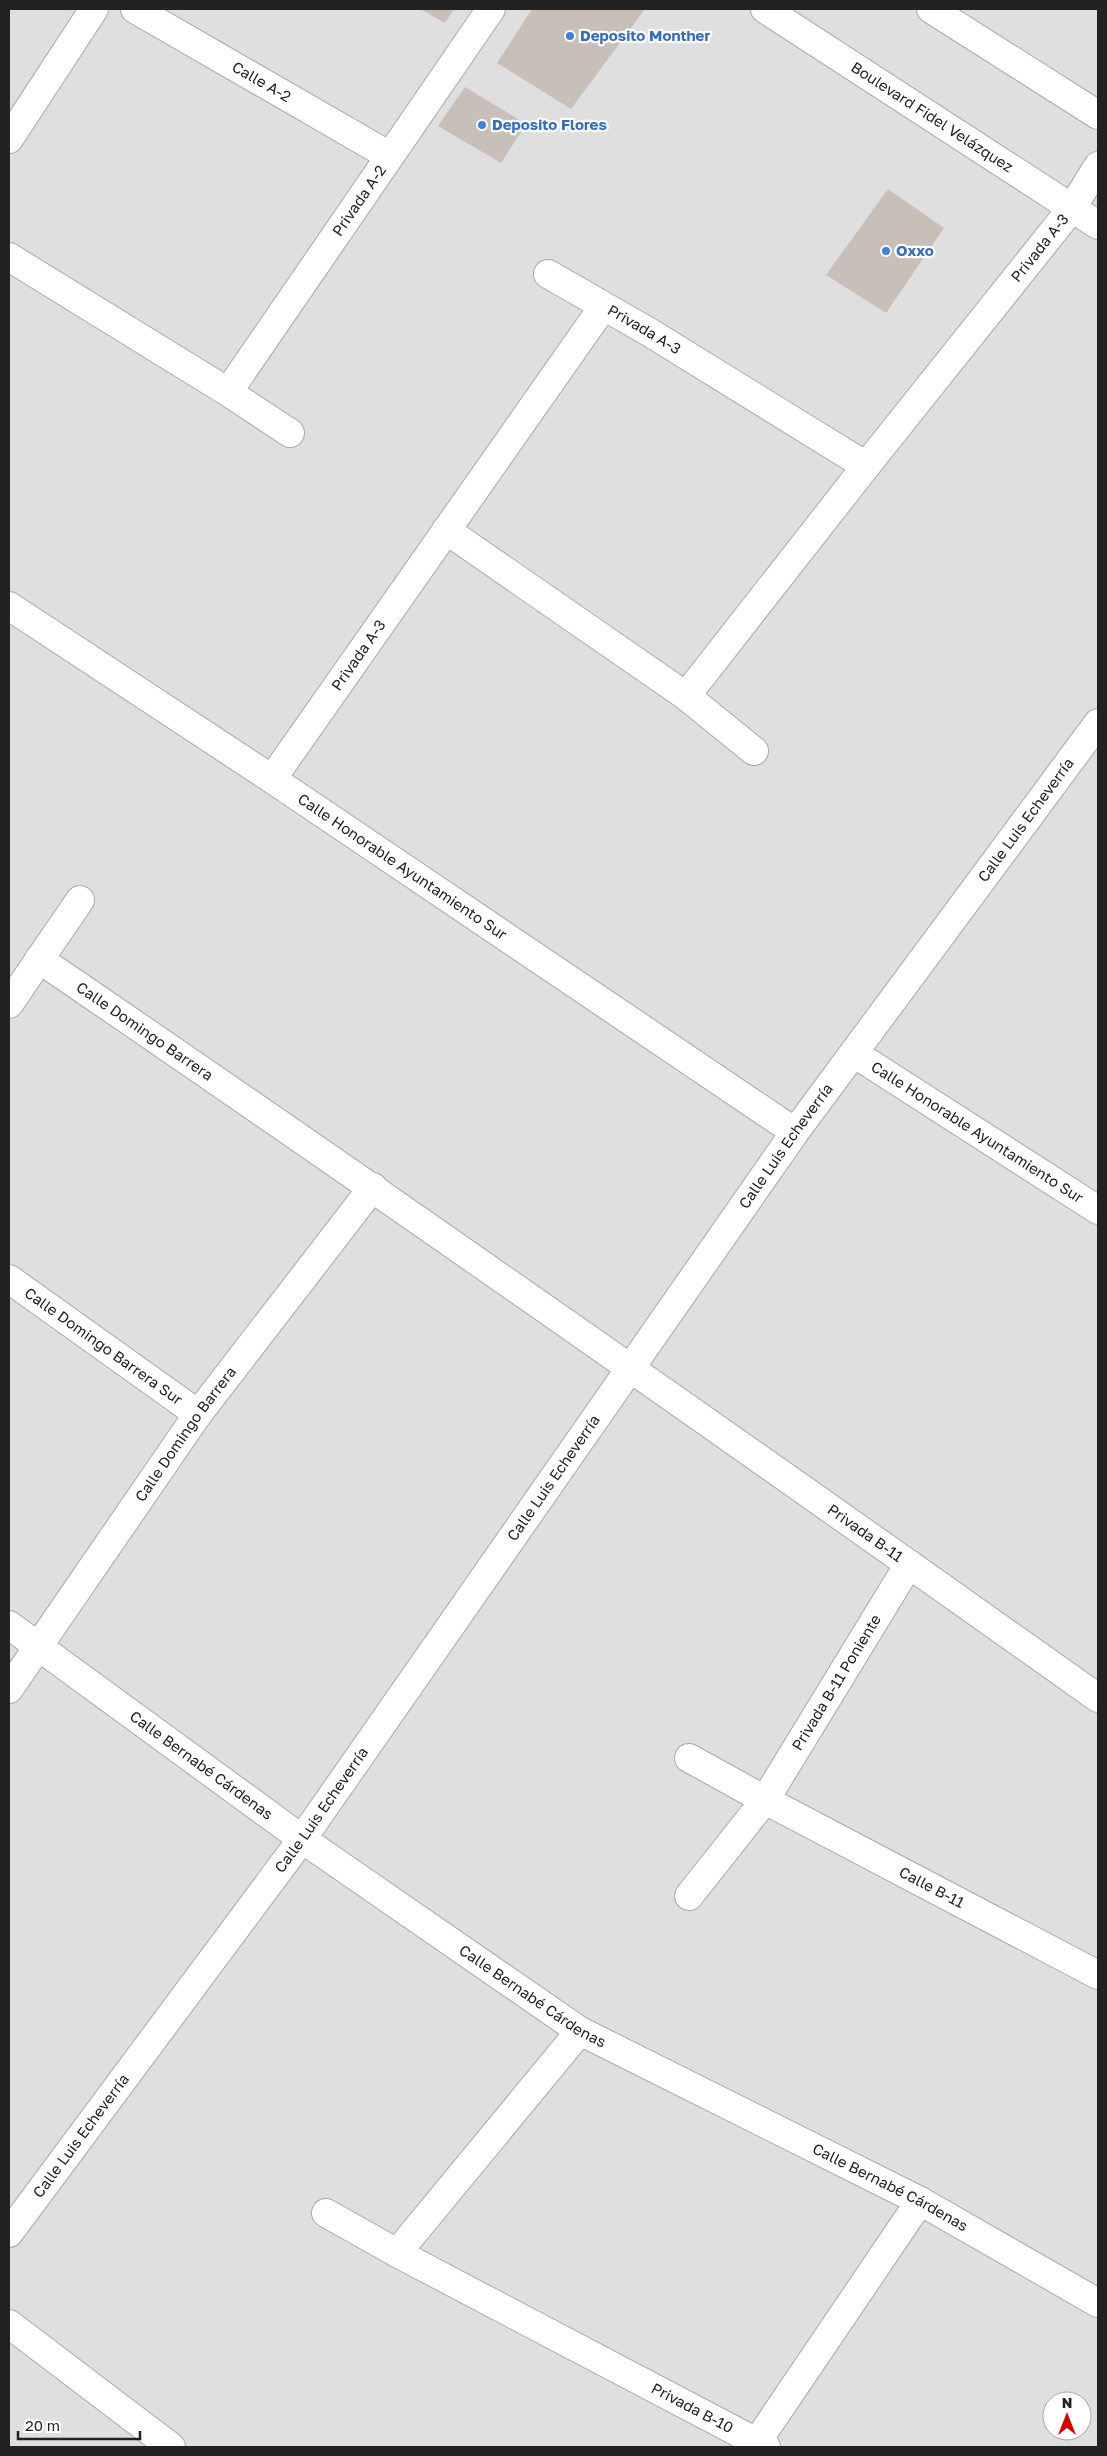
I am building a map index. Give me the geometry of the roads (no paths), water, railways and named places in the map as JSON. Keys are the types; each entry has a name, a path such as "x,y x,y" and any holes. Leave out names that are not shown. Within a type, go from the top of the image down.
{"street":[{"path":"9,139 94,9"},
{"name":"Calle A-2","path":"135,9 388,155"},
{"name":"Privada A-2","path":"228,392 388,155 491,9"},
{"name":"Boulevard Fidel Velázquez","path":"765,9 1098,225"},
{"path":"931,9 1098,115"},
{"name":"Privada A-3","path":"686,696 866,466 1072,208 1098,166"},
{"path":"9,257 228,392 290,433"},
{"path":"548,274 603,307"},
{"name":"Privada A-3","path":"272,779 603,307 649,332 866,466"},
{"path":"446,530 686,696 754,751"},
{"name":"Calle Honorable Ayuntamiento Sur","path":"9,606 272,779 795,1132"},
{"name":"Calle Luis Echeverría","path":"9,2233 302,1839 795,1132 855,1054 1098,723"},
{"path":"9,1004 80,900"},
{"name":"Calle Domingo Barrera","path":"39,959 373,1187 630,1370"},
{"name":"Calle Honorable Ayuntamiento Sur","path":"855,1054 1098,1210"},
{"name":"Calle Domingo Barrera","path":"9,1689 198,1414 373,1187"},
{"name":"Calle Domingo Barrera Sur","path":"9,1279 198,1414"},
{"name":"Privada B-11","path":"630,1370 1098,1698"},
{"name":"Privada B-11 Poniente","path":"689,1896 765,1800 909,1564"},
{"name":"Calle Bernabé Cárdenas","path":"9,1625 302,1839 580,2031 920,2201 1098,2303"},
{"path":"689,1758 765,1800"},
{"name":"Calle B-11","path":"765,1800 1098,1974"},
{"path":"397,2253 580,2031"},
{"name":"Privada B-10","path":"326,2213 397,2253 762,2444 920,2201"},
{"path":"9,2324 171,2447"}],"place":[{"name":"Deposito Monther","path":"570,36"},
{"name":"Deposito Flores","path":"482,125"},
{"name":"Oxxo","path":"886,251"}]}
